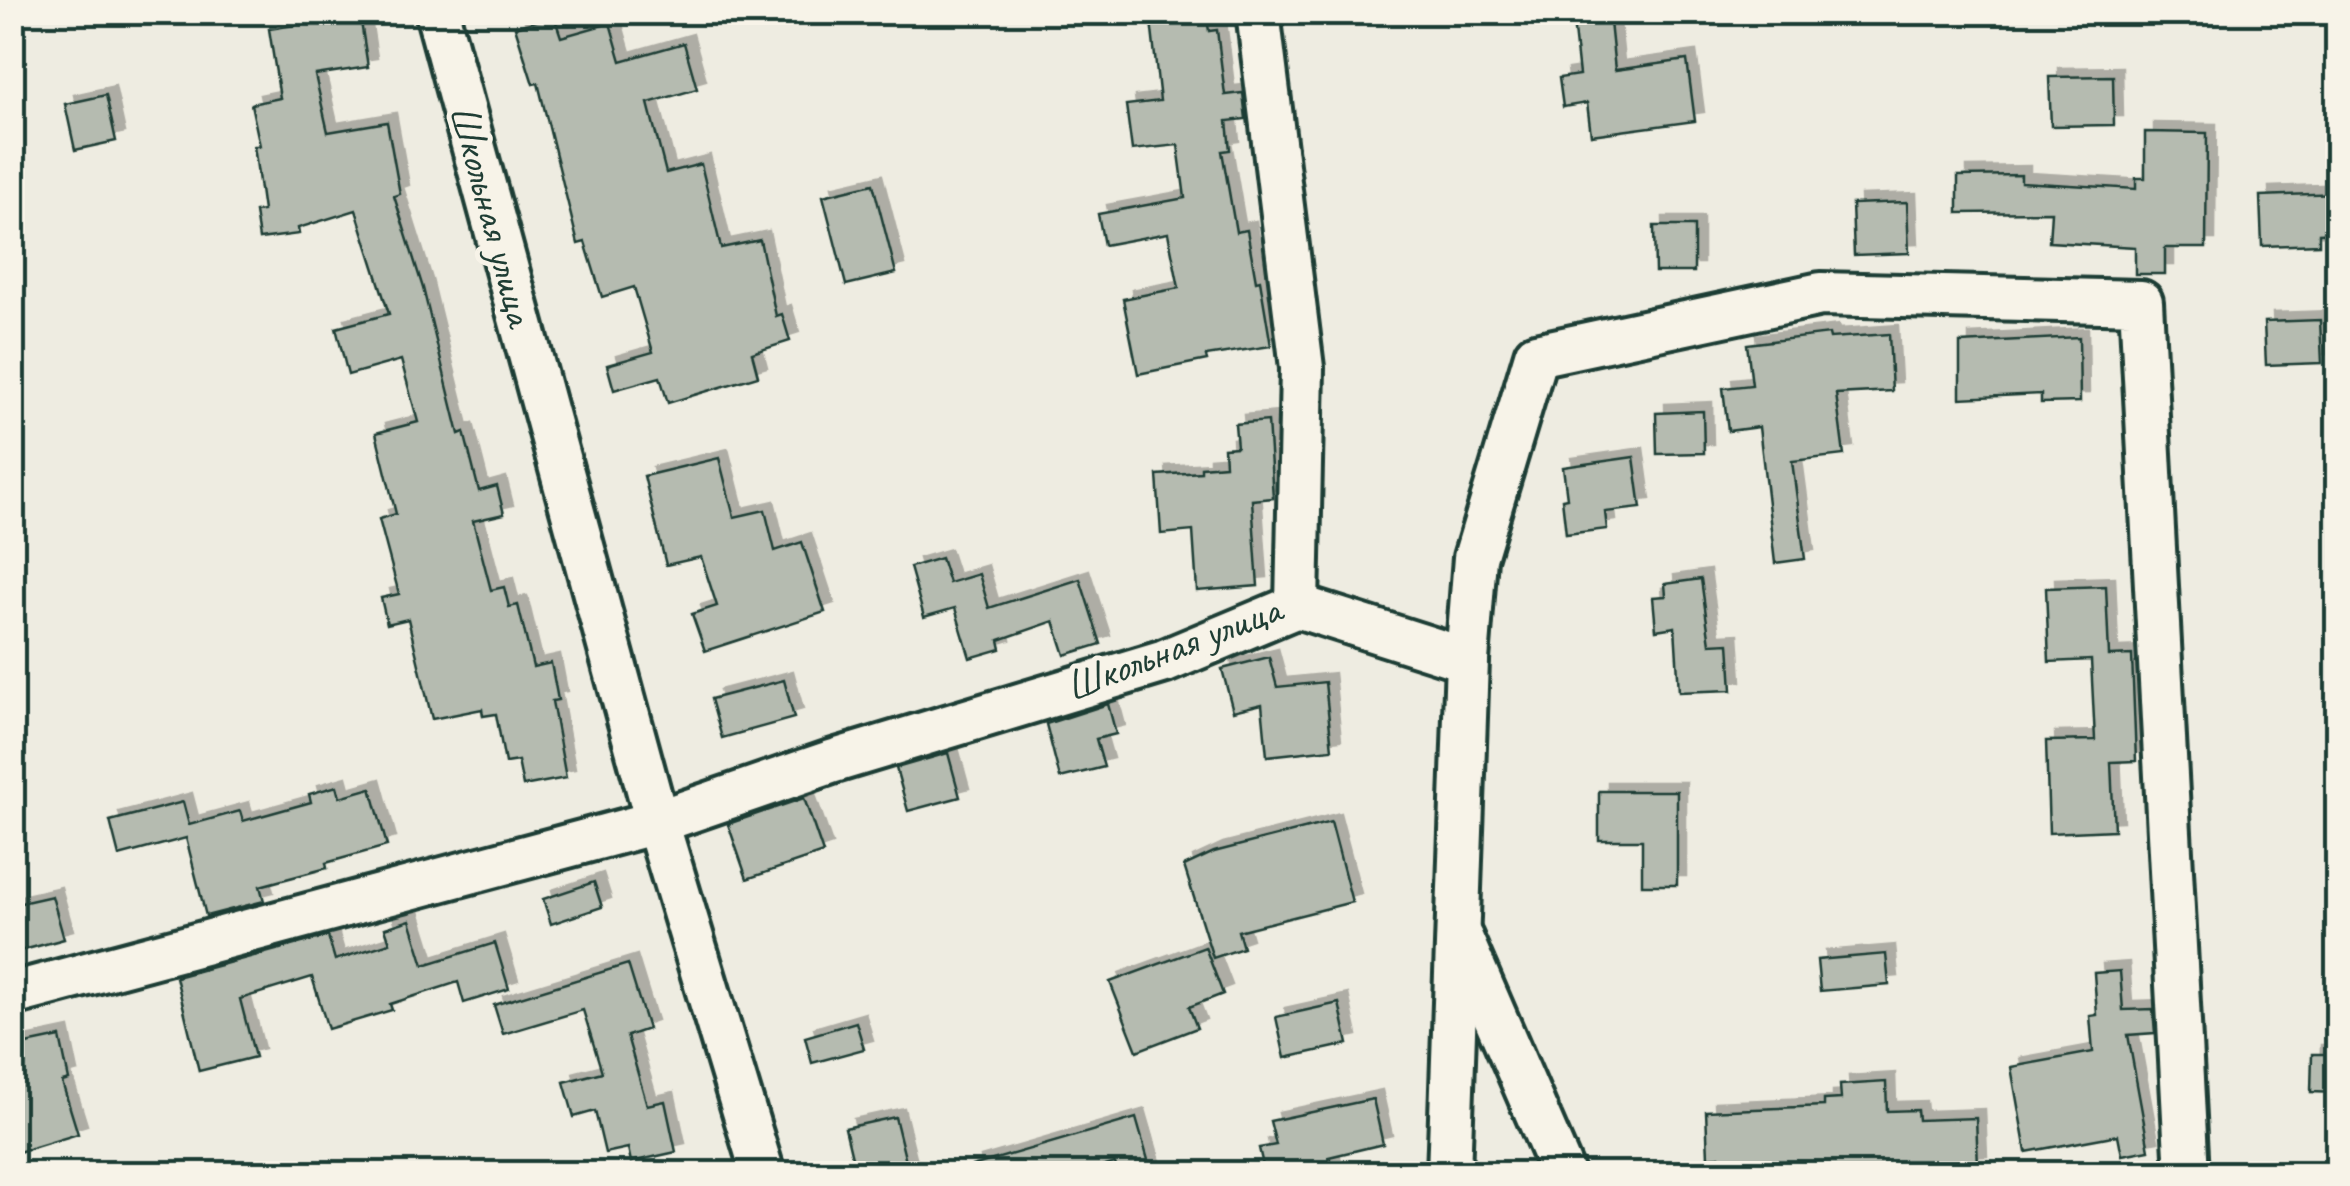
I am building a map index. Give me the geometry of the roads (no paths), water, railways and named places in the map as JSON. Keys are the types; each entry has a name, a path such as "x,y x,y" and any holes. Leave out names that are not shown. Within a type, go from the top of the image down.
{"street":[{"name":"Школьная улица","path":"437,12 657,822 763,1174"},
{"name":"Школьная улица","path":"12,994 657,822 830,762 1165,661 1297,606 1302,368 1258,12"},
{"path":"1449,1174 1467,660 1475,558 1536,355 1821,294 2141,302 2187,1174"},
{"path":"1297,606 1467,660"},
{"path":"1457,928 1563,1174"}]}
